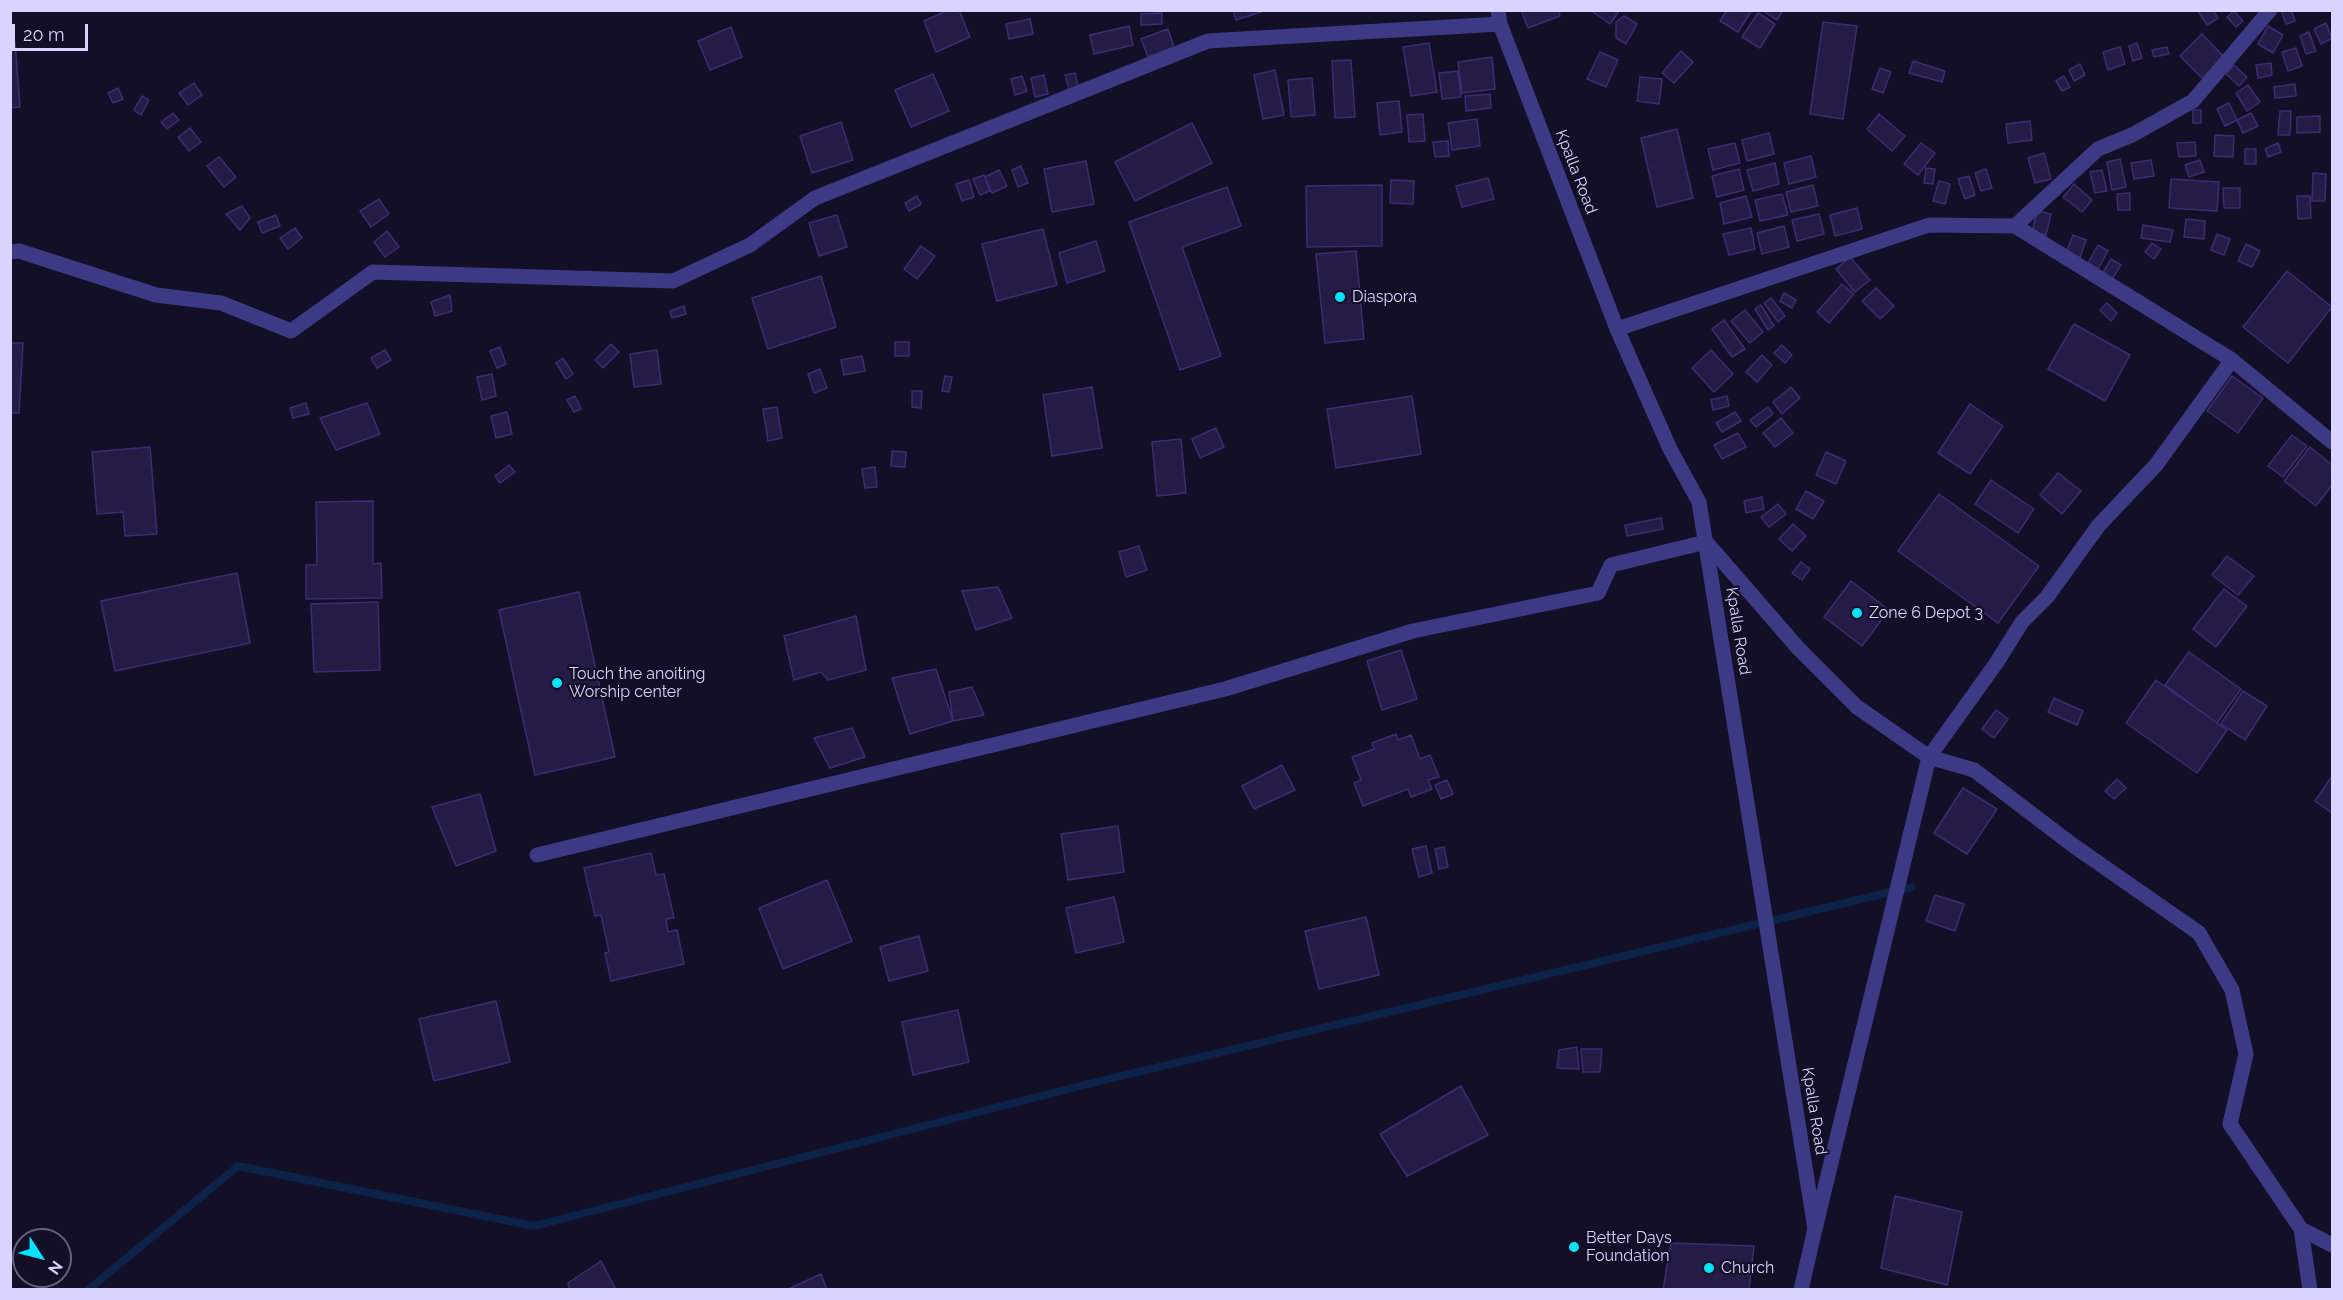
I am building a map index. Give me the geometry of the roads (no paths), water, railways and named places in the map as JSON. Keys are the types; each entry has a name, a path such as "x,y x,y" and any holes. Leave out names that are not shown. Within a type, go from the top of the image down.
{"street":[{"path":"2014,226 2098,149 2132,135 2193,101 2270,10"},
{"path":"10,252 19,251 156,295 221,303 291,331 373,272 673,281 750,245 815,198 1208,41 1499,17"},
{"name":"Kpalla Road","path":"1499,17 1617,329 1670,449 1699,502 1815,1229 1801,1290"},
{"path":"1617,329 1929,225 2014,226 2232,360 2332,442"},
{"path":"1815,1229 1929,757 1997,662 2022,621 2047,597 2099,525 2157,465 2232,360"},
{"path":"537,855 1225,689 1413,630 1598,593 1611,565 1706,542 1798,648 1857,707 1929,757 1974,770 2074,846 2199,933 2232,990 2246,1054 2230,1124 2301,1229 2310,1290"},
{"path":"2301,1229 2332,1245"}],"waterway":[{"path":"88,1290 238,1166 534,1226 1092,1083 1912,887"}],"place":[{"name":"Diaspora","path":"1340,297"},
{"name":"Zone 6 Depot 3","path":"1857,613"},
{"name":"Touch the anoiting Worship center","path":"557,683"},
{"name":"Better Days Foundation","path":"1574,1247"},
{"name":"Church","path":"1709,1268"}]}
